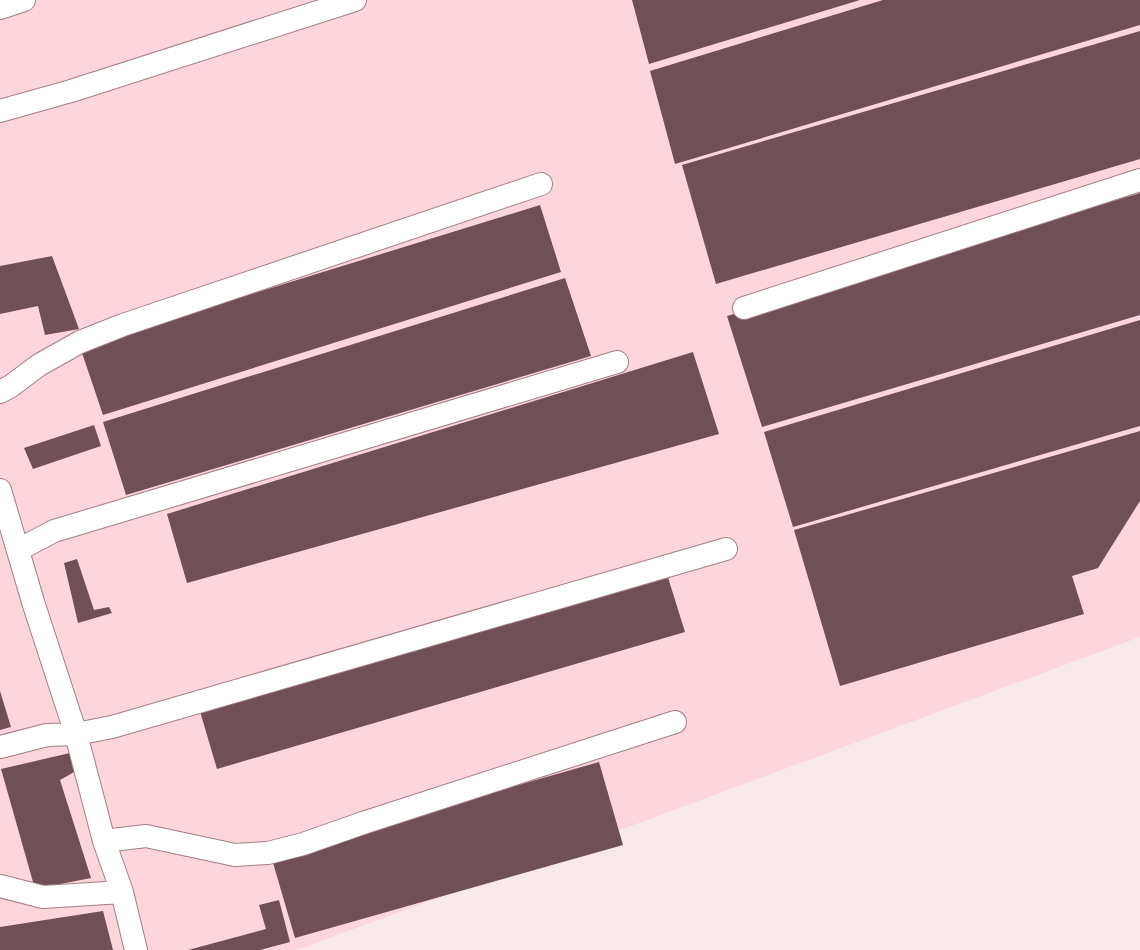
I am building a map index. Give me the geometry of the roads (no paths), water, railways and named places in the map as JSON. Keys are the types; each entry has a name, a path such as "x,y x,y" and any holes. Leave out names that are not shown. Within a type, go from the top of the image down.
{"street":[{"path":"0,8 24,0"},
{"path":"0,111 71,91 355,0"},
{"path":"744,308 1140,180"},
{"path":"0,392 11,386 39,365 80,342 131,323 541,184"},
{"path":"18,550 54,531 616,362"},
{"path":"0,490 76,734 104,841 122,892 136,950"},
{"path":"0,747 47,735 76,734 112,726 726,549"},
{"path":"104,841 146,836 234,855 268,853 303,844 363,823 675,722"},
{"path":"0,886 9,887 43,897 122,892"}]}
